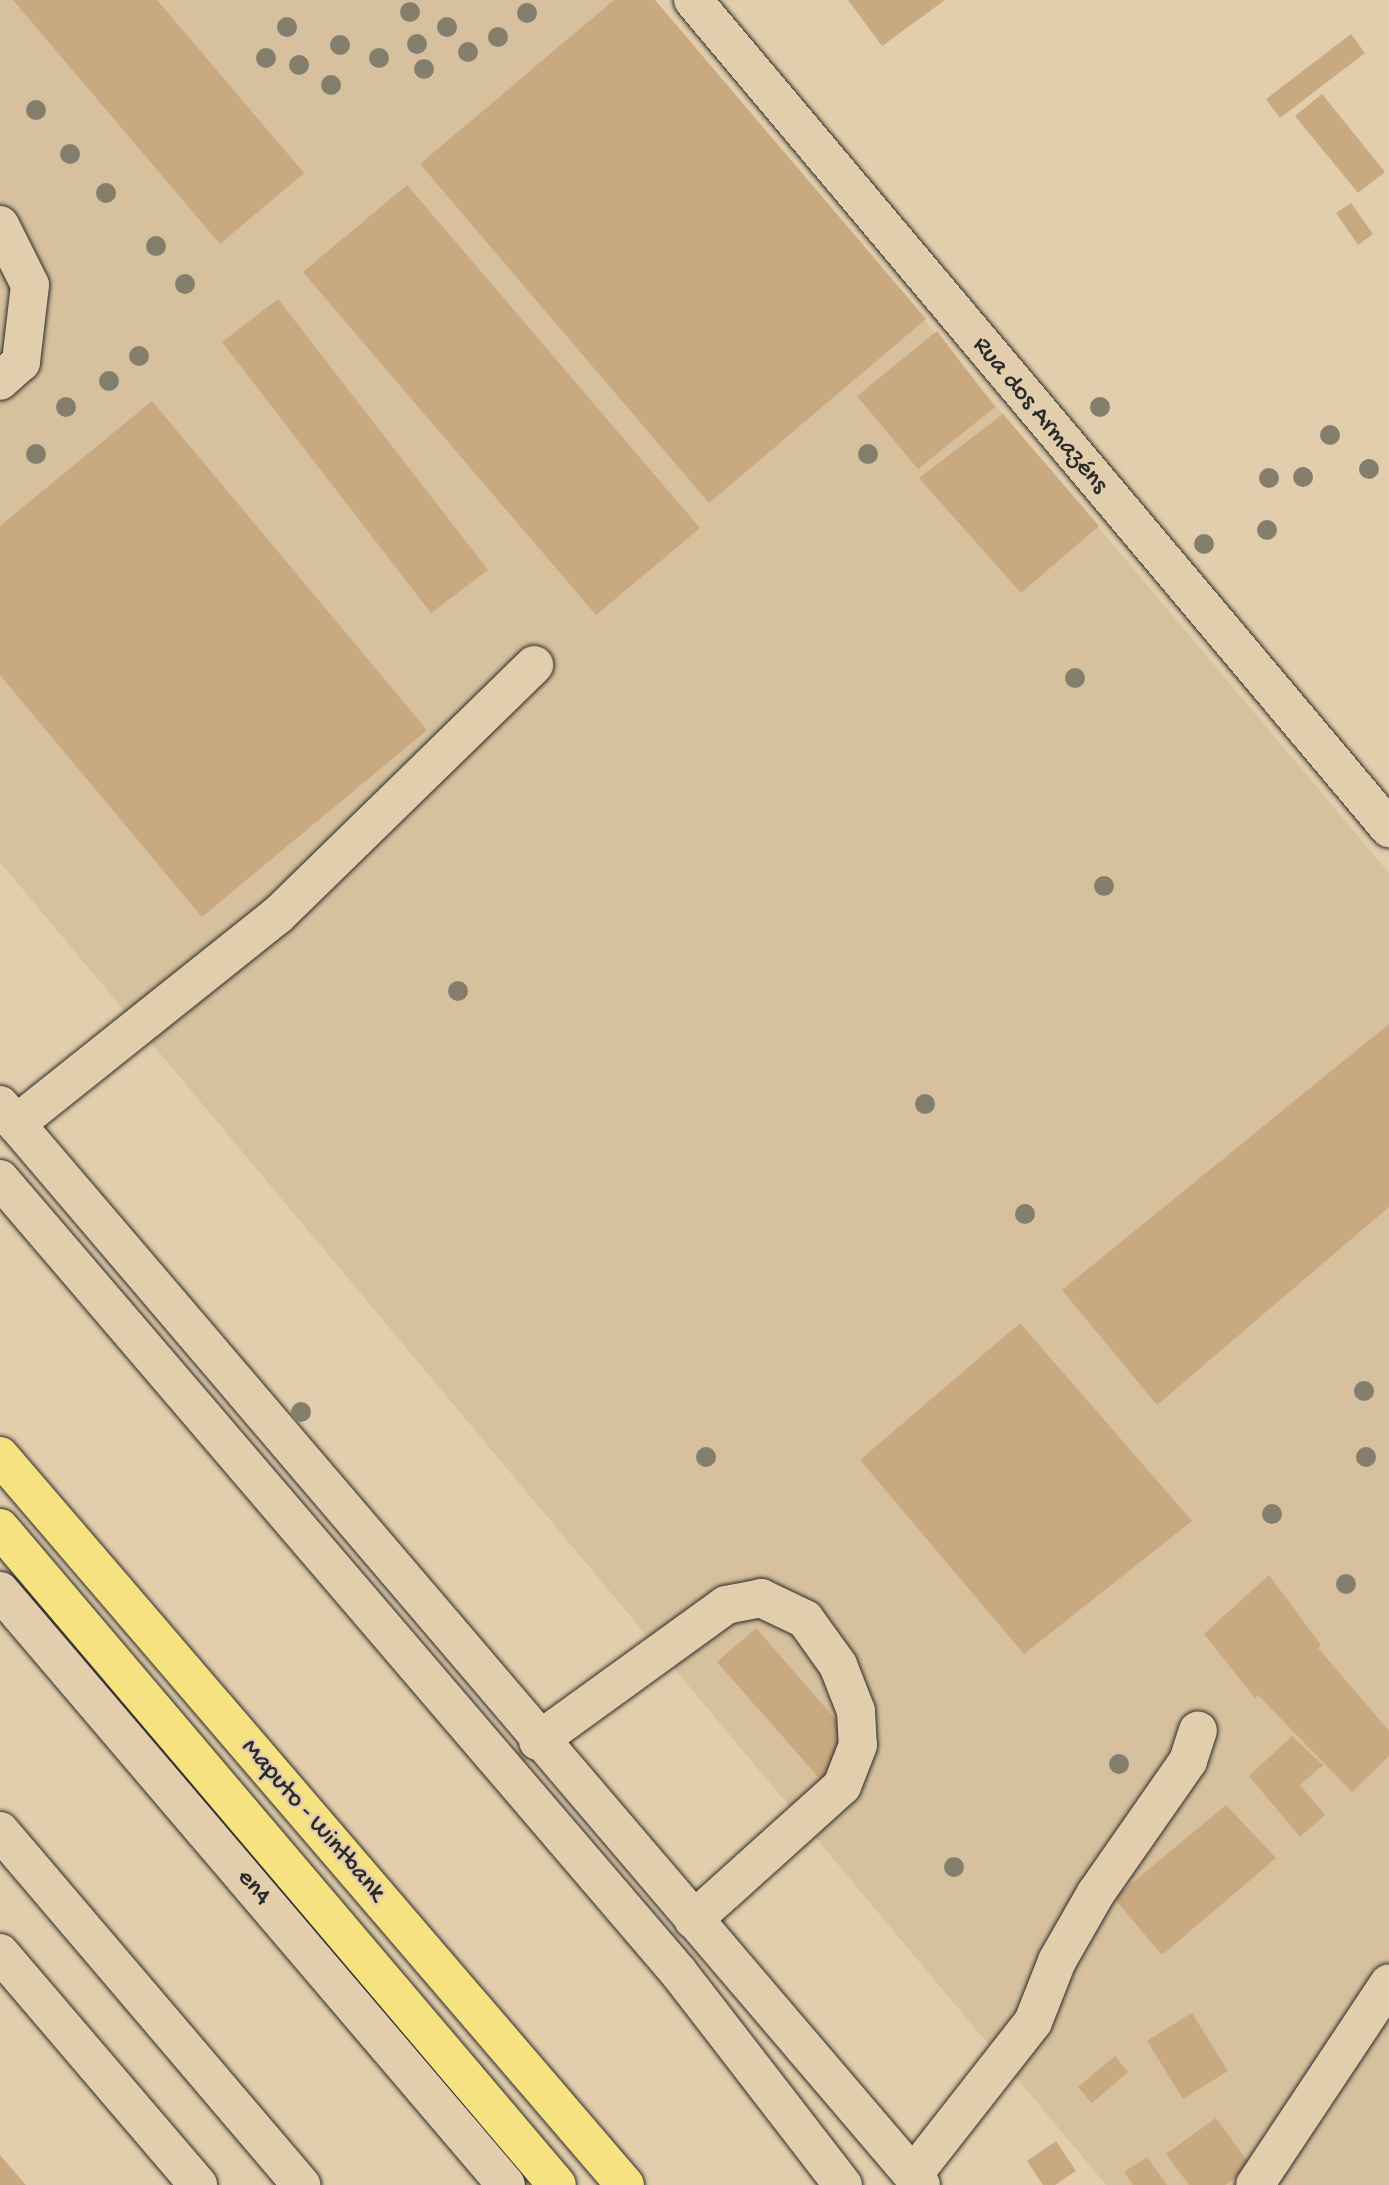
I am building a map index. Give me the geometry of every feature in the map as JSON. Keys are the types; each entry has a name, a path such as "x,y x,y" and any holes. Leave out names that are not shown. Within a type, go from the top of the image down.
{"highway":[{"name":"Maputo - Wintbank","path":"0,1456 625,2185"},
{"name":"Maputo - Wintbank","path":"0,1528 557,2185"}],"street":[{"name":"Rua dos Armazéns","path":"693,0 1389,828"},
{"path":"0,225 30,285 21,362 0,382"},
{"path":"534,665 278,915 8,1114 427,1603 538,1741 604,1811 693,1920 917,2180 1033,2022 1056,1961 1096,1893 1188,1761 1198,1731"},
{"path":"0,1179 679,1973 843,2185"},
{"name":"en4","path":"0,1591 506,2185"},
{"path":"538,1741 726,1605 761,1598 805,1619 838,1665 856,1711 858,1745 842,1786 693,1920"},
{"path":"0,1831 301,2185"},
{"path":"0,1953 198,2185"},
{"path":"1255,2185 1389,1983"}],"shaded area":[{"path":"0,0 655,0 1389,873 1389,2185 1106,2185 0,862"}],"building":[{"path":"13,0 157,0 304,173 220,244"},
{"path":"614,0 655,0 926,319 709,503 420,164"},
{"path":"848,0 945,0 882,46"},
{"path":"1351,34 1365,53 1280,118 1266,99"},
{"path":"1322,94 1385,172 1358,193 1295,116"},
{"path":"407,185 700,528 596,615 303,272"},
{"path":"1351,203 1373,234 1358,245 1336,213"},
{"path":"278,299 488,570 431,613 222,342"},
{"path":"937,331 995,407 918,469 857,396"},
{"path":"152,401 427,730 202,917 0,675 0,526"},
{"path":"1003,414 1099,526 1021,593 919,478"},
{"path":"1389,1024 1389,1207 1157,1405 1062,1290"},
{"path":"1020,1323 1192,1521 1024,1654 860,1460"},
{"path":"1269,1575 1321,1645 1318,1648 1389,1731 1389,1756 1352,1792 1258,1695 1255,1698 1204,1634"},
{"path":"756,1628 858,1745 820,1779 717,1662"},
{"path":"1292,1736 1323,1765 1300,1785 1325,1815 1300,1837 1249,1776"},
{"path":"1226,1805 1276,1858 1162,1955 1114,1898"},
{"path":"1192,2013 1228,2071 1183,2099 1147,2041"},
{"path":"1115,2056 1128,2072 1092,2103 1078,2087"},
{"path":"1216,2118 1251,2166 1225,2185 1189,2185 1166,2154"},
{"path":"1056,2141 1076,2171 1055,2185 1043,2185 1027,2161"},
{"path":"0,2155 26,2185 0,2185"},
{"path":"1147,2157 1167,2185 1133,2185 1124,2172"}]}
